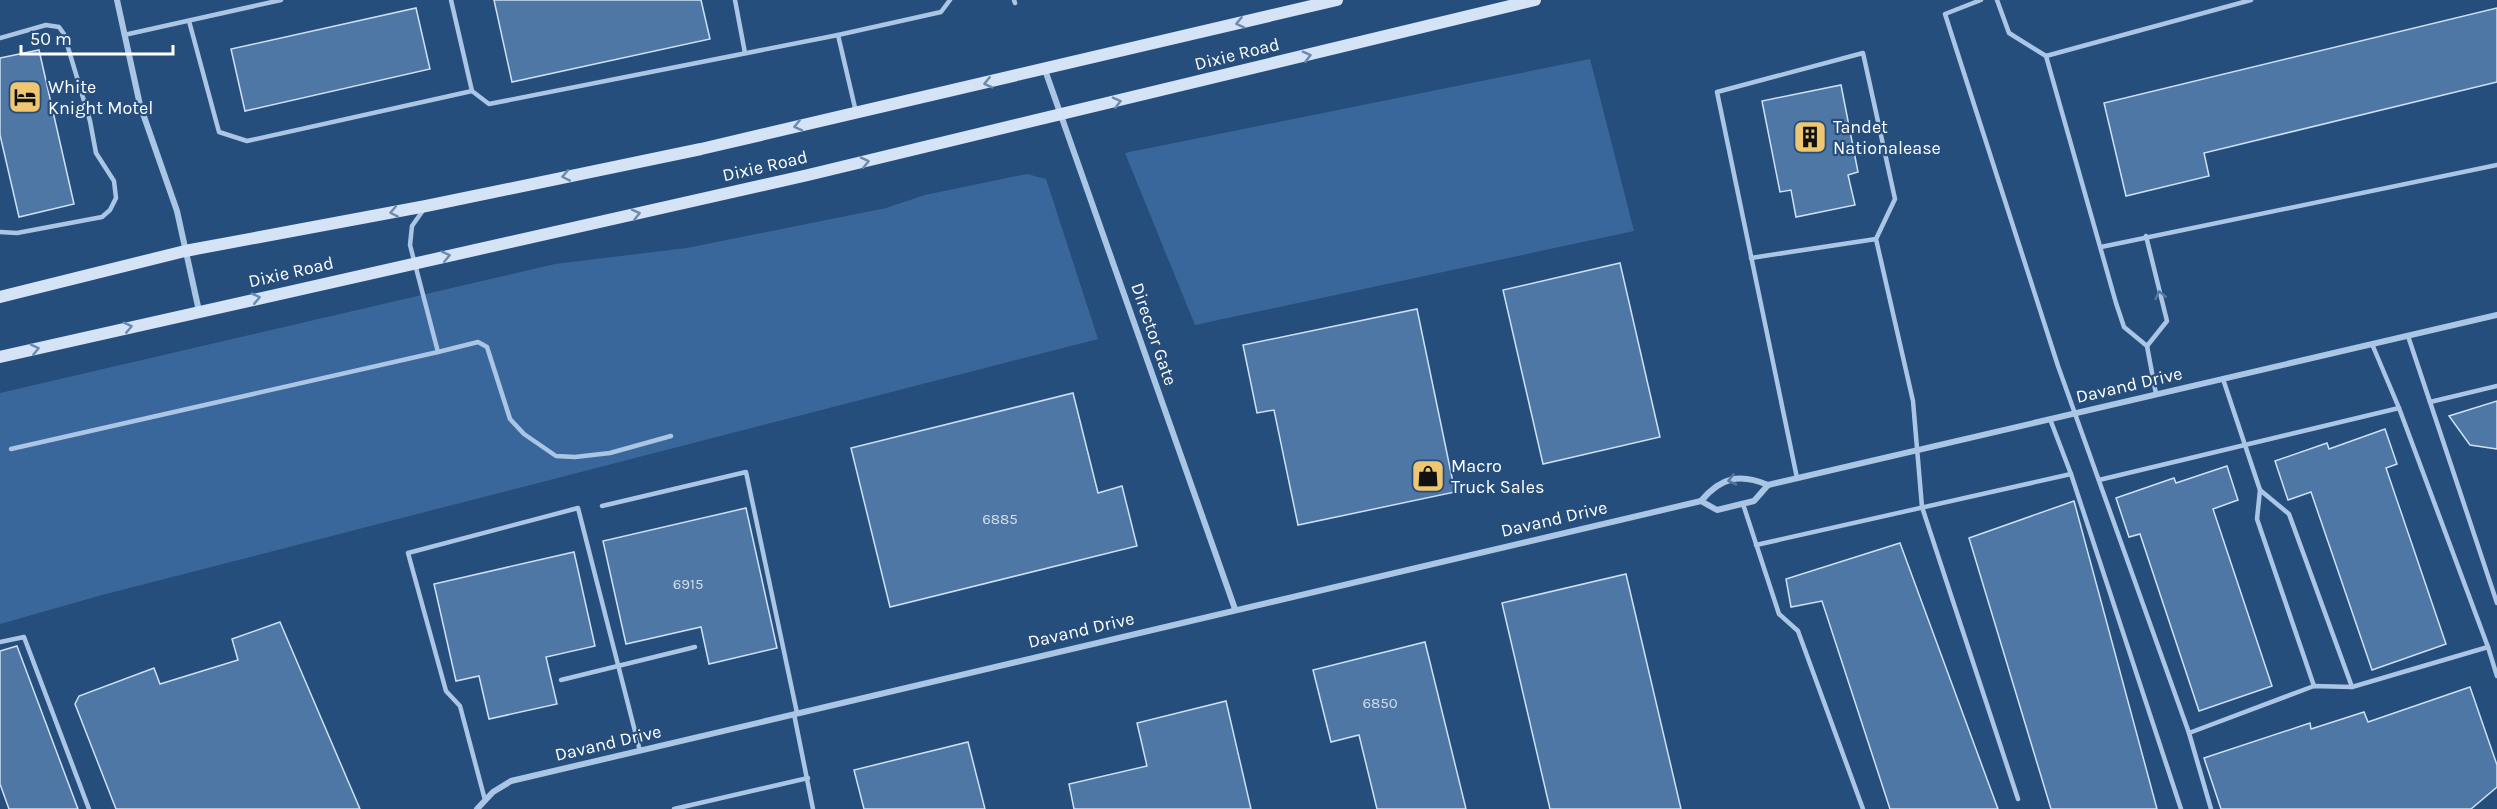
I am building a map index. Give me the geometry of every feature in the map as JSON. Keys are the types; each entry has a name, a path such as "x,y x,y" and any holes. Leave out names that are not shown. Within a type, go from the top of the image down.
{"main road":[{"name":"Dixie Road","path":"0,297 185,251 426,206 701,149 1337,0"},
{"name":"Dixie Road","path":"0,357 1060,116 1535,0"}],"street":[{"path":"117,0 140,105 177,211 199,311"},
{"name":"Director Gate","path":"1045,70 1235,609"},
{"name":"Davand Drive","path":"1701,501 1717,510 1743,504 1754,501 1768,485 2497,315"},
{"name":"Davand Drive","path":"477,809 485,800 511,781 1701,501 1715,484 1748,476 1768,485"}],"lane":[{"path":"124,35 281,0"},
{"path":"451,0 472,91 489,104 838,35 941,12 950,0"},
{"path":"735,0 745,53"},
{"path":"1981,0 1945,14 2075,413 2189,733 2211,809"},
{"path":"1997,0 2009,33 2046,56 2124,327 2147,346 2156,394"},
{"path":"2046,56 2251,0"},
{"path":"189,21 219,132 247,141 472,91"},
{"path":"0,38 46,25 58,27 64,34 90,121 96,153 114,181 116,198 110,210 102,217 17,233 0,232"},
{"path":"838,35 856,113"},
{"path":"1797,478 1717,92 1863,53 1895,199 1876,239 1913,401 1922,507 2018,799"},
{"path":"2101,247 2497,165"},
{"path":"426,206 412,226 410,236 413,263 438,352"},
{"path":"2146,236 2166,321 2147,346"},
{"path":"1751,258 1876,239"},
{"path":"2408,336 2497,603"},
{"path":"11,449 478,342 487,347 510,419 524,434 556,456 575,457 610,453 671,436"},
{"path":"2372,344 2399,408 2497,676"},
{"path":"2223,379 2260,490 2257,519 2314,686"},
{"path":"2430,402 2497,386"},
{"path":"2099,480 2399,408"},
{"path":"2050,419 2071,474 2181,809"},
{"path":"602,506 746,472 813,809"},
{"path":"1756,545 2071,474"},
{"path":"2260,490 2289,514 2352,687"},
{"path":"1743,504 1779,614 1798,631 1863,809"},
{"path":"485,800 460,706 446,691 408,553 578,508 640,751"},
{"path":"0,642 24,637 90,809"},
{"path":"561,680 695,647"},
{"path":"2189,733 2314,686 2352,687 2488,647"},
{"path":"674,809 808,778"}],"shaded area":[{"path":"1590,59 1634,231 1195,325 1125,153"},
{"path":"1027,174 1046,179 1098,339 102,595 0,624 0,393 555,264 687,248 886,208 925,195"}],"building":[{"path":"494,0 701,0 710,39 512,82"},
{"path":"416,8 430,69 245,111 231,49"},
{"path":"2497,8 2497,82 2204,153 2209,176 2126,196 2104,103"},
{"name":"White Knight Motel","path":"39,50 74,204 19,217 0,135 0,58"},
{"name":"Tandet Nationalease","path":"1841,85 1858,172 1848,175 1855,205 1796,217 1791,190 1780,192 1762,101"},
{"path":"1620,263 1660,437 1543,464 1503,290"},
{"path":"1417,309 1455,492 1298,525 1274,410 1257,413 1243,345"},
{"path":"1073,393 1098,493 1122,486 1137,546 890,607 851,448"},
{"path":"2497,401 2497,449 2470,445 2449,416"},
{"path":"2385,429 2397,464 2386,468 2446,644 2372,670 2311,492 2288,500 2275,461 2327,443 2329,449"},
{"path":"2227,466 2238,500 2213,509 2272,686 2199,711 2140,534 2129,537 2116,498 2174,478 2176,483"},
{"path":"2074,501 2157,809 2051,809 1969,538"},
{"path":"746,508 777,648 709,664 701,627 626,644 603,541"},
{"path":"1900,543 1998,809 1890,809 1822,601 1791,607 1786,579"},
{"path":"574,552 595,646 546,657 557,704 489,719 479,676 456,681 434,584"},
{"path":"1626,574 1681,809 1550,809 1502,603"},
{"path":"280,622 360,809 116,809 75,704 79,696 154,668 160,684 238,660 232,639"},
{"path":"1425,642 1466,809 1377,809 1359,735 1331,742 1313,670"},
{"path":"17,646 78,809 9,809 0,784 0,651"},
{"path":"2470,687 2497,765 2497,787 2471,809 2221,809 2204,758 2310,723 2311,729 2364,712 2368,722"},
{"path":"1226,701 1251,809 1074,809 1069,784 1147,766 1137,723"},
{"path":"968,742 985,809 864,809 854,770"}],"place":[{"name":"White Knight Motel","path":"25,97"},
{"name":"Tandet Nationalease","path":"1810,137"},
{"name":"Macro Truck Sales","path":"1428,476"}]}
